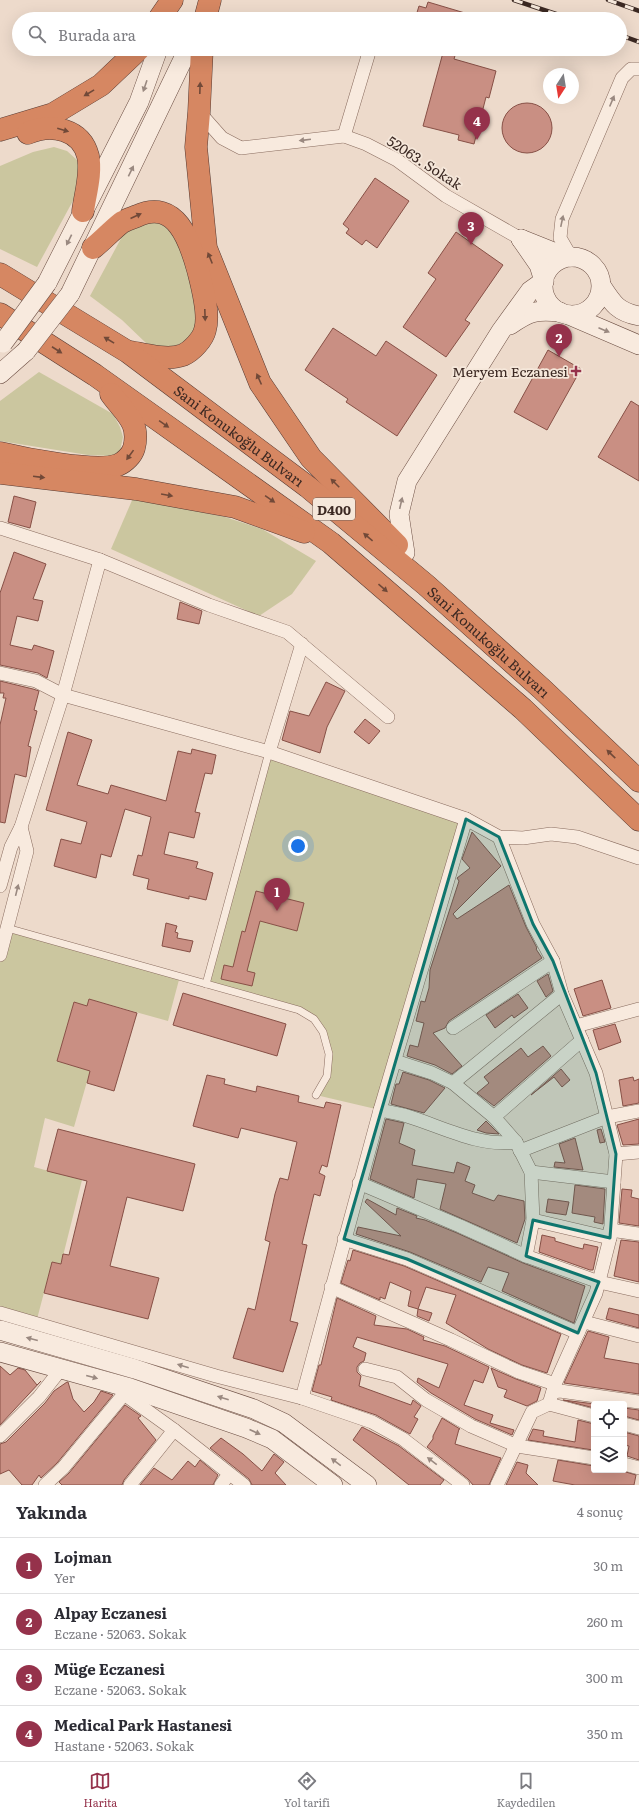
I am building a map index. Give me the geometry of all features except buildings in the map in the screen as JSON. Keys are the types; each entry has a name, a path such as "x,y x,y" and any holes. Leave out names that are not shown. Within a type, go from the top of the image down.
{"highway":[{"path":"164,12 172,0"},
{"path":"207,12 210,0"},
{"path":"0,130 52,114 65,107 101,85 132,56"},
{"path":"202,56 196,147 206,248 260,383 311,458 405,553 426,585"},
{"path":"0,146 35,130 49,128 64,129 76,136 84,146 88,157 88,171 83,211"},
{"path":"94,248 122,222 148,211 163,213 176,219 192,248 202,286 206,313 205,330 198,343 184,354 168,357 128,352"},
{"name":"Sani Konukoğlu Bulvarı","path":"0,274 128,352 308,487 426,585 542,689 639,782"},
{"name":"Sani Konukoğlu Bulvarı","path":"0,314 95,375 331,543 523,709 639,820"},
{"path":"0,453 22,458 90,468 118,465 127,459 133,452 136,440 133,425 95,375"},
{"path":"0,473 136,489 236,507 331,543"}],"main road":[{"path":"171,12 175,0"},
{"path":"200,12 204,0"},
{"path":"1,344 47,283 139,102 155,56"},
{"path":"0,374 26,350 70,294 94,248 185,56"},
{"path":"521,239 556,253 580,258 589,262 596,269 600,277 602,287 614,306 627,313 639,316"},
{"path":"521,239 539,265 544,280 544,290 552,307 639,345"},
{"path":"405,553 399,514 407,481 501,332 530,291 544,280 547,272 553,264 561,259 571,257"},
{"path":"501,332 523,316 539,310 579,314 588,311 600,296 602,287"},
{"path":"0,1330 135,1369 254,1409 284,1423 367,1485"},
{"path":"0,1352 61,1369 246,1428 272,1439 333,1485"}],"street":[{"path":"344,136 368,56"},
{"path":"571,257 560,238 562,219 622,78 631,69 639,69"},
{"name":"52063. Sokak","path":"199,112 222,138 241,148 344,136 366,144 397,160 446,196 521,239"},
{"path":"0,528 100,560 209,605 288,632 388,717"},
{"path":"0,886 5,846 21,827 64,695 100,560"},
{"path":"269,752 302,644"},
{"path":"0,673 36,681 64,695 269,752 466,819 499,837 523,838 551,834 577,837 639,858"},
{"path":"302,1398 359,1183 466,819"},
{"path":"0,955 27,852 21,827"},
{"path":"497,1485 532,1412 552,1393 599,1282 610,1234 616,1154 596,1073 562,994 552,961 533,924 499,837"},
{"path":"453,1028 552,961"},
{"path":"453,1083 562,994"},
{"path":"576,1026 639,1010"},
{"path":"494,1117 582,1040"},
{"path":"395,1061 432,1073 453,1083 494,1117 518,1147 531,1172 533,1220 526,1256"},
{"path":"380,1110 406,1116 461,1136 518,1147 607,1117 639,1111"},
{"path":"616,1154 639,1152"},
{"path":"531,1172 614,1182"},
{"path":"359,1183 526,1256 599,1282 639,1291"},
{"path":"533,1220 610,1234 639,1234"},
{"path":"344,1239 407,1259 581,1327 639,1336"},
{"path":"331,1287 519,1372 552,1393 591,1414"},
{"path":"0,1313 216,1376 302,1398 372,1422 403,1439 463,1485"},
{"path":"61,1347 114,1345"},
{"path":"0,1436 39,1397 61,1369"},
{"path":"365,1369 397,1377 426,1400 471,1426 517,1446 591,1458"},
{"path":"552,1393 560,1390 639,1402"},
{"path":"45,1485 63,1468 127,1391 244,1485"},
{"path":"627,1425 639,1428"},
{"path":"130,1485 174,1430"},
{"path":"627,1465 639,1468"},
{"path":"221,1485 229,1474"}],"lane":[{"path":"206,984 269,752"},
{"path":"7,928 299,1010 314,1019 323,1032 329,1054 327,1076 316,1095"}],"highlighted area":[{"path":"466,819 499,837 533,924 553,961 596,1073 616,1154 610,1238 533,1220 526,1256 599,1282 578,1333 407,1259 344,1239"}],"shaded area":[{"path":"54,147 67,151 77,160 81,176 75,197 37,267 0,249 0,166 33,152"},
{"path":"155,221 170,229 179,238 199,318 193,334 184,342 168,349 146,343 122,320 90,296 125,231"},
{"path":"39,372 113,414 120,427 123,437 120,451 113,456 88,455 0,441 0,401"},
{"path":"133,498 225,517 262,529 316,561 292,594 259,616 111,549"},
{"path":"269,752 466,819 380,1110 316,1095 327,1076 329,1054 323,1032 299,1010 206,984","holes":["256,891 304,903 297,931 249,918","242,931 256,935 252,951 238,948"]},
{"path":"7,928 180,976 168,1021 89,999 87,1006 74,1002 57,1061 90,1071 74,1127 45,1118 34,1167 82,1180 61,1264 52,1262 36,1323 0,1313 0,955"}],"railway":[{"path":"514,0 550,12"},
{"path":"608,0 639,11"},
{"path":"627,38 639,42"}],"place":[{"name":"Medical Park Hastanesi","path":"477,140"},
{"name":"Müge Eczanesi","path":"471,245"},
{"name":"Alpay Eczanesi","path":"559,357"},
{"name":"Meryem Eczanesi","path":"576,371"},
{"name":"Lojman","path":"277,911"}]}
